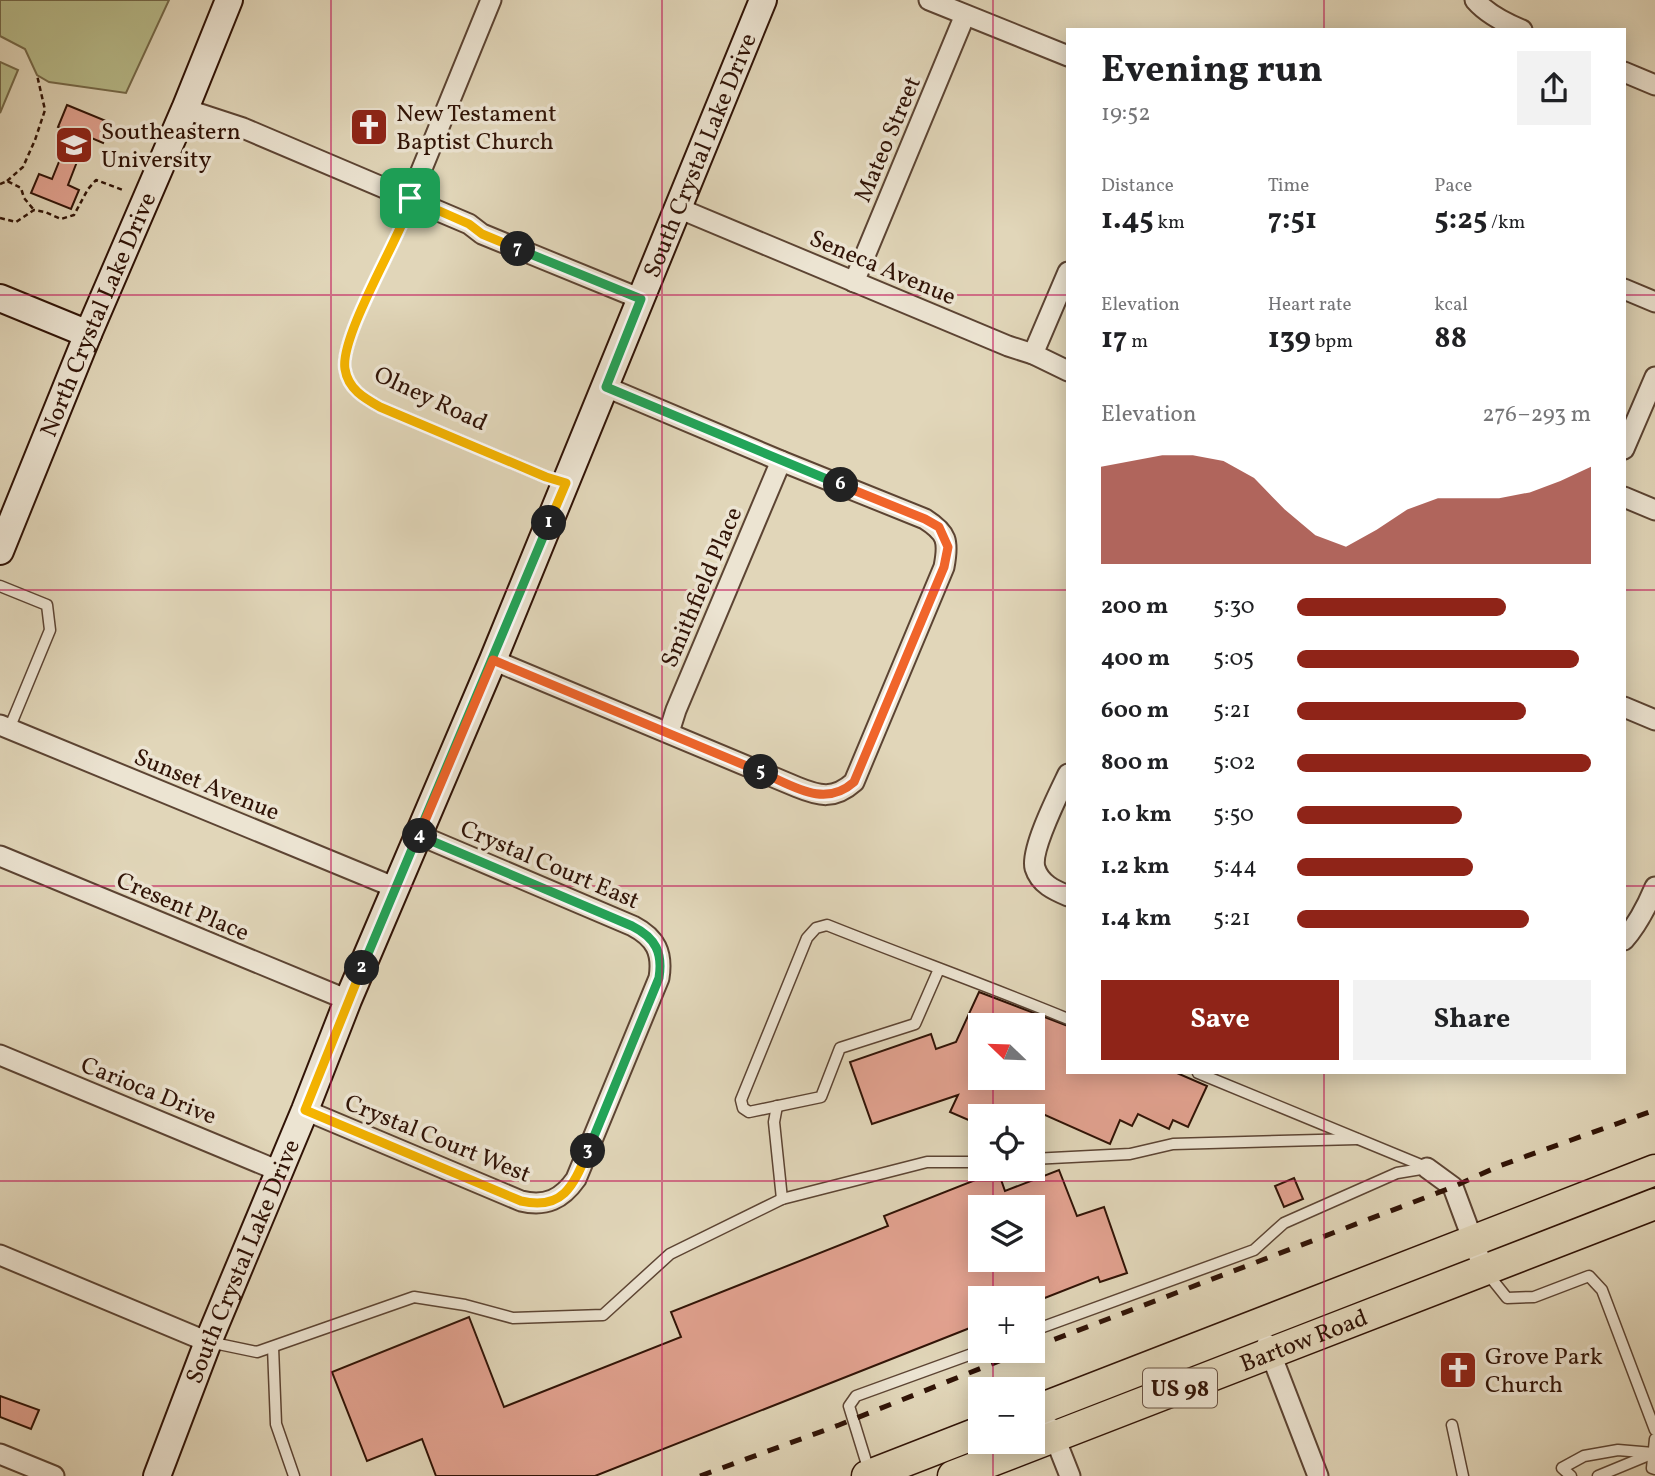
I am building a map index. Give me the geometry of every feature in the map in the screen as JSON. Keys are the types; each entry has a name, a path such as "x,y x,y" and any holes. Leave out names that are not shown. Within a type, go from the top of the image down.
{"main road":[{"name":"Bartow Road","path":"1045,1407 1655,1170"},
{"name":"Bartow Road","path":"953,1476 1655,1204"},
{"path":"869,1475 968,1437"}],"street":[{"name":"North Crystal Lake Drive","path":"0,551 229,0"},
{"name":"Olney Road","path":"410,198 491,0"},
{"name":"South Crystal Lake Drive","path":"157,1476 208,1342 348,1000 493,660 763,0"},
{"path":"929,0 1066,55"},
{"path":"1475,0 1504,22 1518,28"},
{"name":"Mateo Street","path":"854,282 965,15"},
{"path":"185,109 243,128 469,224 482,234 641,299"},
{"name":"Seneca Avenue","path":"678,208 1008,346 1033,354 1066,371"},
{"path":"1033,354 1066,277"},
{"path":"1626,290 1655,302"},
{"path":"0,298 88,334"},
{"path":"1626,444 1655,377"},
{"path":"493,660 817,795 831,794 854,782 944,567 948,547 939,527 925,519 606,387"},
{"name":"Smithfield Place","path":"669,733 676,710 781,461"},
{"path":"1626,498 1655,510"},
{"path":"1626,708 1655,720"},
{"name":"Sunset Avenue","path":"5,727 396,888"},
{"path":"1066,779 1037,846 1034,866 1040,878 1052,890 1066,895"},
{"name":"Crystal Court East","path":"419,835 632,926 646,933 656,946 662,963 659,978 576,1179 568,1191 553,1200"},
{"name":"Cresent Place","path":"0,856 348,1000"},
{"path":"1626,938 1646,908 1655,887"},
{"name":"Carioca Drive","path":"0,1055 279,1171"},
{"name":"Crystal Court West","path":"305,1110 521,1201 532,1203 553,1200"},
{"path":"1427,1167 1453,1187 1484,1270"},
{"path":"0,1255 208,1342"},
{"path":"1258,1324 1318,1476"},
{"path":"1045,1422 1055,1436 1070,1476"},
{"path":"0,1454 54,1476"}],"lane":[{"name":"Olney Road","path":"410,198 404,219 359,317 344,359 345,371 351,384 362,397 380,407 566,483"},
{"path":"0,586 47,606 50,630 5,727"},
{"path":"939,969 915,1024 840,1048 821,1097 748,1112 743,1108 741,1100 807,938 816,928 827,925 1066,1018"},
{"path":"1200,1074 1427,1167"},
{"path":"777,1106 774,1122 782,1199"},
{"path":"1045,1158 1130,1154 1173,1144 1357,1139"},
{"path":"208,1342 257,1352 414,1297 466,1305 513,1318 603,1315 670,1254 782,1199 926,1162 968,1162"},
{"path":"1045,1326 1254,1250 1284,1223 1397,1173 1427,1167"},
{"path":"1484,1270 1507,1298 1534,1297 1589,1276 1602,1290 1655,1430"},
{"path":"273,1347 276,1424 294,1476"},
{"path":"869,1475 849,1406 856,1396 968,1355"},
{"path":"1452,1425 1463,1476"},
{"path":"1655,1438 1652,1468 1655,1469"},
{"path":"1571,1476 1562,1468 1584,1456 1618,1450 1653,1453"},
{"path":"1598,1476 1653,1453"}],"path":[{"path":"0,184 23,167 35,141 45,110 37,75"},
{"path":"7,181 21,188 24,198 34,210 61,219 74,215 96,180 123,190"},
{"path":"0,218 16,222 34,210"}],"green space":[{"path":"0,0 169,0 126,93 49,82 37,75 25,49 0,36"},
{"path":"0,62 18,70 0,113"}],"building":[{"path":"67,105 111,123 103,143 87,136 68,185 79,190 71,209 31,193 39,174 52,179 71,132 58,127"},
{"path":"979,992 1034,1013 969,1013"},
{"path":"968,1016 968,1090 1045,1090 1045,1017 1066,1025 1066,1074 1179,1074 1207,1086 1188,1127 1173,1120 1169,1129 1138,1114 1132,1126 1120,1120 1110,1144 1045,1115 1045,1104 968,1104 968,1120 950,1112 958,1095 872,1124 850,1062 931,1034 936,1049 956,1042"},
{"path":"1059,1170 1077,1216 1104,1207 1127,1273 1100,1282 1098,1277 1045,1298 1045,1286 968,1286 968,1329 595,1476 436,1476 422,1439 367,1461 332,1372 469,1317 504,1407 681,1337 671,1312 888,1226 884,1216 973,1181 1002,1181 1005,1191 1031,1181 1045,1181 1045,1175"},
{"path":"1294,1178 1303,1199 1284,1207 1275,1186"},
{"path":"0,1396 39,1410 31,1429 0,1417"}],"railway":[{"path":"1045,1343 1453,1187 1499,1166 1655,1110"},
{"path":"700,1476 839,1425 994,1363"}],"place":[{"name":"New Testament Baptist Church","path":"369,127"},
{"name":"Southeastern University","path":"74,145"},
{"name":"Grove Park Church","path":"1458,1370"}],"route":[{"path":"410,198 469,224 482,234 641,299 606,387 925,519 939,527 948,547 944,567 854,782 831,794 817,795 493,660 419,835 646,933 656,946 662,963 659,978 576,1179 568,1191 558,1198 544,1202 521,1201 305,1110 348,1000 566,483 380,407 362,397 351,384 345,371 344,359 359,317 404,219 410,198"}]}
